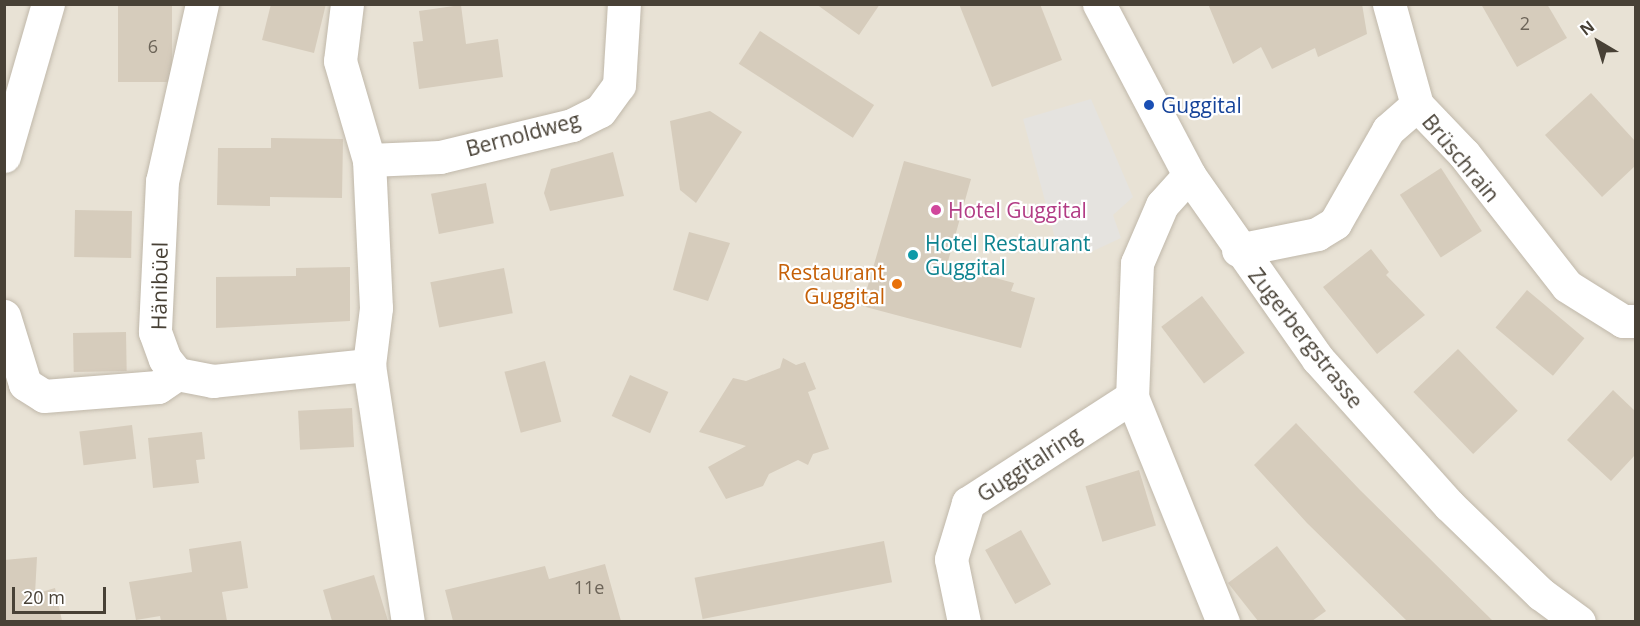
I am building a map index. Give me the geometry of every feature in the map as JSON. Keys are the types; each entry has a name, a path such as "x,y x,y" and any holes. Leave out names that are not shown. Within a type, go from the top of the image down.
{"street":[{"path":"4,156 48,4"},
{"name":"Hänibüel","path":"177,374 155,332 162,181 202,4"},
{"path":"347,4 340,61 369,160 376,308 369,365 408,621"},
{"name":"Bernoldweg","path":"369,160 440,156 572,125 600,111 619,85 624,4"},
{"name":"Zugerbergstrasse","path":"1099,4 1189,175 1238,250 1318,359 1392,444 1510,565 1579,621"},
{"path":"1389,4 1417,105"},
{"name":"Brüschrain","path":"1238,250 1317,234 1335,223 1388,129 1417,105 1464,154 1567,286 1623,321 1635,321"},
{"path":"1189,175 1162,205 1137,262 1132,397 1223,621"},
{"path":"4,316 25,384 44,396 158,387 177,374 213,381 369,365"},
{"name":"Guggitalring","path":"964,621 951,559 968,503 1132,397"}],"shaded area":[{"path":"5,5 1635,5 1635,621 5,621"},
{"path":"1091,99 1133,197 1113,215 1121,238 1093,251 1059,253 1023,119"}],"building":[{"path":"118,4 172,4 172,82 118,82"},
{"path":"271,4 326,4 314,53 262,40"},
{"path":"816,4 880,4 859,35"},
{"path":"959,4 1040,4 1062,60 992,87"},
{"path":"1208,4 1362,4 1367,34 1318,57 1315,48 1272,69 1261,47 1233,64"},
{"path":"1481,4 1547,4 1567,38 1517,67"},
{"path":"461,5 466,44 498,39 503,77 419,89 413,42 423,41 419,11"},
{"path":"760,31 874,105 853,138 739,64"},
{"path":"1591,93 1635,141 1635,166 1602,197 1545,135"},
{"path":"710,111 742,132 696,203 680,190 670,121"},
{"path":"271,138 343,139 342,198 270,197 270,206 217,205 218,148 271,148"},
{"path":"613,152 624,196 550,211 544,193 551,169"},
{"name":"Hotel Restaurant Guggital","path":"904,161 971,179 947,265 1014,283 1011,291 1035,298 1021,348 862,306"},
{"path":"1441,168 1482,231 1441,258 1400,195"},
{"path":"486,183 494,223 439,234 431,194"},
{"path":"75,210 132,211 131,258 74,257"},
{"path":"689,232 730,243 708,301 673,290"},
{"path":"1371,249 1389,272 1386,275 1425,315 1377,354 1323,287"},
{"path":"350,267 350,321 216,328 216,277 296,276 296,268"},
{"path":"504,268 513,313 439,327 430,282"},
{"path":"1527,290 1584,338 1553,376 1496,328"},
{"path":"1202,296 1245,353 1204,383 1161,327"},
{"path":"126,332 127,371 74,372 73,333"},
{"path":"1458,349 1518,411 1473,454 1413,392"},
{"path":"783,358 796,365 805,362 816,389 808,392 829,449 813,454 808,465 798,460 769,474 763,486 726,499 708,467 746,446 699,432 733,378 746,381 780,368"},
{"path":"545,361 561,422 521,433 504,372"},
{"path":"630,375 668,392 650,433 612,416"},
{"path":"1613,390 1635,411 1635,455 1611,481 1567,440"},
{"path":"352,408 354,447 300,450 298,411"},
{"path":"1296,423 1360,490 1493,621 1407,621 1307,523 1254,465"},
{"path":"132,425 136,459 84,465 79,431"},
{"path":"202,432 205,459 196,460 199,483 153,488 148,438"},
{"path":"1139,470 1156,525 1102,542 1085,486"},
{"path":"1021,530 1051,584 1015,604 985,550"},
{"path":"241,541 248,588 222,592 227,621 161,621 160,616 136,620 129,582 192,572 189,549"},
{"path":"884,541 892,582 703,619 695,578"},
{"path":"1277,546 1326,611 1312,621 1258,621 1228,583"},
{"path":"37,557 35,594 55,588 62,621 4,621 4,560"},
{"path":"605,564 621,621 453,621 445,590 545,566 549,579"},
{"path":"374,575 388,621 332,621 323,590"}],"place":[{"name":"Guggital","path":"1149,105"},
{"name":"Hotel Guggital","path":"936,210"},
{"name":"Hotel Restaurant Guggital","path":"913,255"},
{"name":"Restaurant Guggital","path":"897,284"}]}
